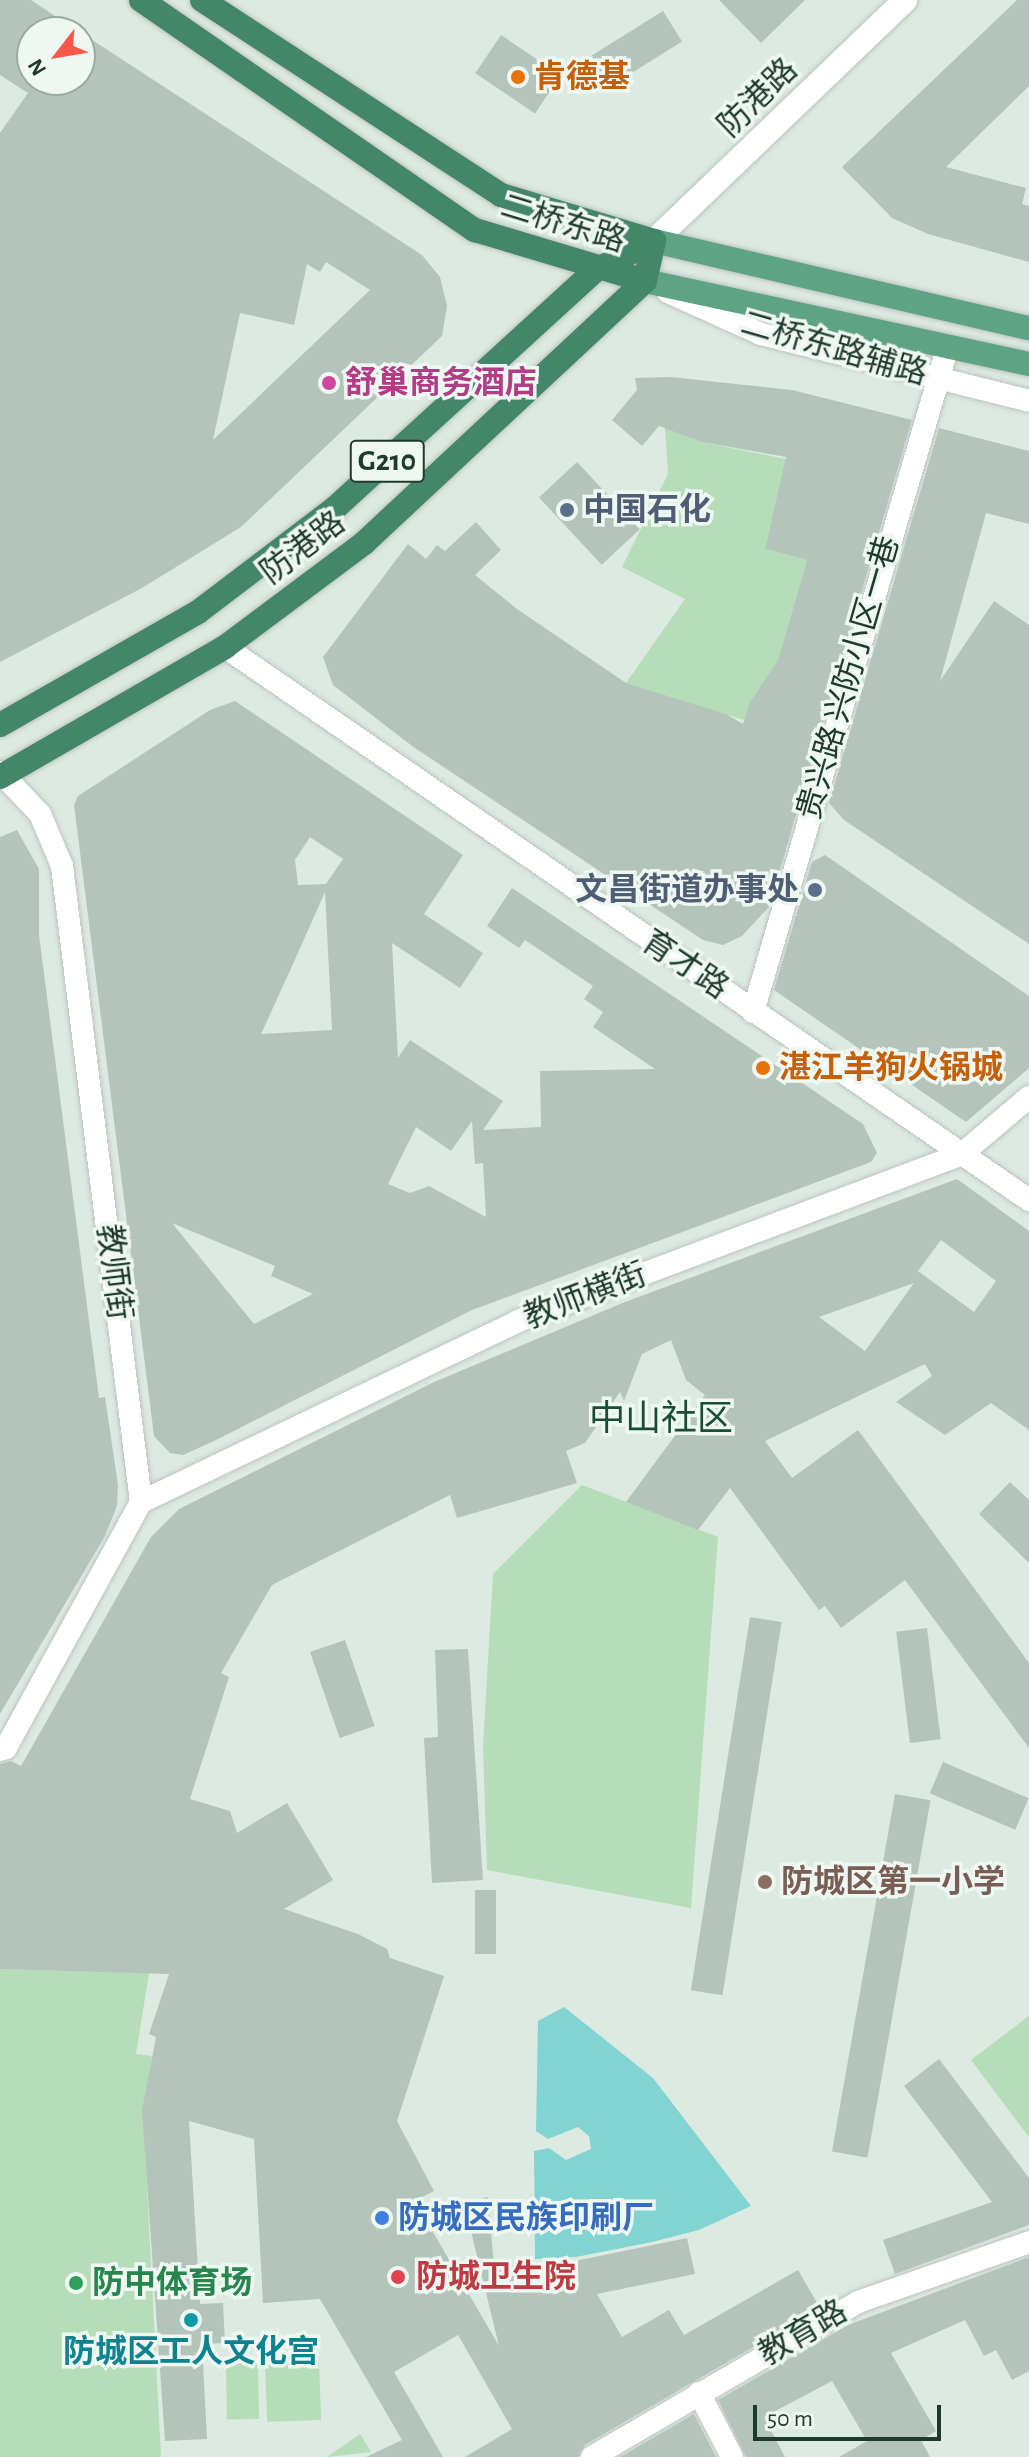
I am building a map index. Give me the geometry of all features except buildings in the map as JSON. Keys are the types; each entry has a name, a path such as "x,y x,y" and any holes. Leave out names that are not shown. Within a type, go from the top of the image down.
{"highway":[{"name":"二桥东路","path":"141,0 475,230 596,270 645,281"},
{"name":"二桥东路","path":"202,0 501,195 654,241"},
{"name":"防港路","path":"0,725 198,612 335,508 596,270 654,241"},
{"path":"645,281 654,241"},
{"name":"防港路","path":"1,775 225,647 364,543 645,281"}],"main road":[{"name":"二桥东路","path":"654,241 1029,328"},
{"name":"二桥东路","path":"645,281 1029,364"}],"street":[{"name":"防港路","path":"654,241 905,0"},
{"name":"二桥东路辅路","path":"645,281 761,334 1029,401"},
{"name":"贵兴路 兴防小区一巷","path":"753,1012 948,346"},
{"name":"育才路","path":"225,647 1029,1200"},
{"name":"教师街","path":"1,775 40,814 62,866 141,1502"},
{"name":"教师横街","path":"141,1502 518,1321 962,1154 1029,1097"},
{"path":"0,1750 6,1748 141,1502"},
{"name":"教育路","path":"592,2457 858,2302 1029,2242"},
{"path":"699,2393 732,2457"}],"green space":[{"path":"665,428 701,442 786,459 765,549 807,560 778,660 744,720 626,683 685,599 622,567 668,474"},
{"path":"582,1485 718,1537 691,1908 487,1870 483,1746 493,1574"},
{"name":"防中体育场","path":"0,1969 149,1973 136,2054 152,2056 143,2110 161,2457 0,2457"},
{"path":"1029,2016 1029,2137 971,2060"},
{"path":"319,2361 321,2420 267,2422 265,2363"},
{"path":"258,2363 259,2419 227,2420 226,2364"},
{"path":"360,2434 371,2452 327,2457"}],"water":[{"path":"564,2007 653,2078 751,2206 699,2230 652,2242 576,2257 535,2259 534,2151 549,2148 566,2160 591,2149 589,2136 578,2127 548,2139 536,2131 538,2021"}],"place":[{"name":"肯德基","path":"518,77"},
{"name":"舒巢商务酒店","path":"329,383"},
{"name":"中国石化","path":"567,510"},
{"name":"文昌街道办事处","path":"815,890"},
{"name":"湛江羊狗火锅城","path":"763,1068"},
{"name":"防城区第一小学","path":"765,1882"},
{"name":"防城区民族印刷厂","path":"382,2218"},
{"name":"防城卫生院","path":"398,2277"},
{"name":"防中体育场","path":"76,2283"},
{"name":"防城区工人文化宫","path":"191,2320"}],"district":[{"name":"中山社区","path":"661,1420"}]}
